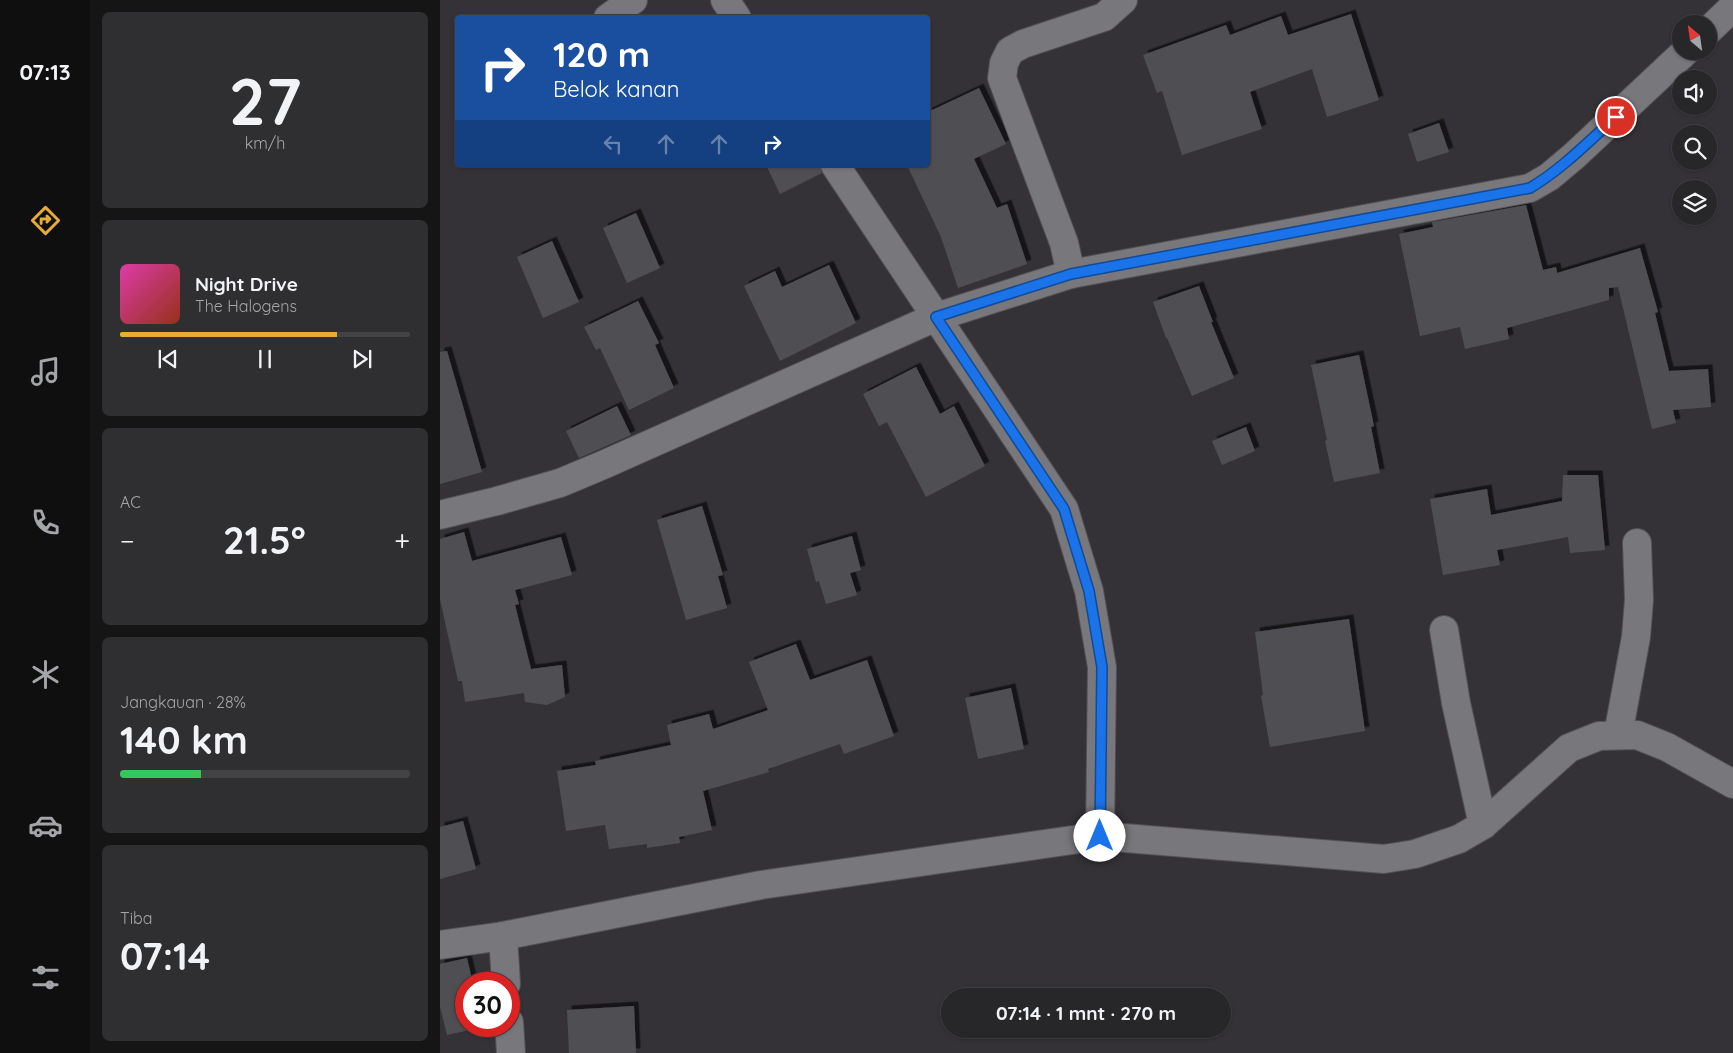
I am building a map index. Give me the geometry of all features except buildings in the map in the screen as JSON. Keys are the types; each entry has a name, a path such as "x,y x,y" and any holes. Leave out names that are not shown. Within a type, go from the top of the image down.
{"street":[{"path":"612,15 633,0"},
{"path":"724,0 735,15"},
{"path":"1071,274 1064,243 1002,78 1004,63 1010,51 1023,44 1104,18 1123,0"},
{"path":"1718,21 1733,7"},
{"path":"440,515 560,483 936,317 1071,274 1530,188 1549,177 1574,156 1676,60"},
{"path":"836,167 1064,509 1089,591 1102,667 1100,836"},
{"path":"1618,735 1636,637 1640,600 1636,543"},
{"path":"1444,630 1456,703 1483,825"},
{"path":"440,945 503,936 762,885 1100,836 1384,860 1415,854 1458,839 1483,825 1569,748 1599,736 1637,735 1667,747 1733,784"},
{"path":"503,936 505,972"},
{"path":"510,1037 511,1053"}],"route":[{"path":"1100,836 1102,667 1089,591 1064,509 936,317 1071,274 1530,188 1549,177 1616,117"}]}
